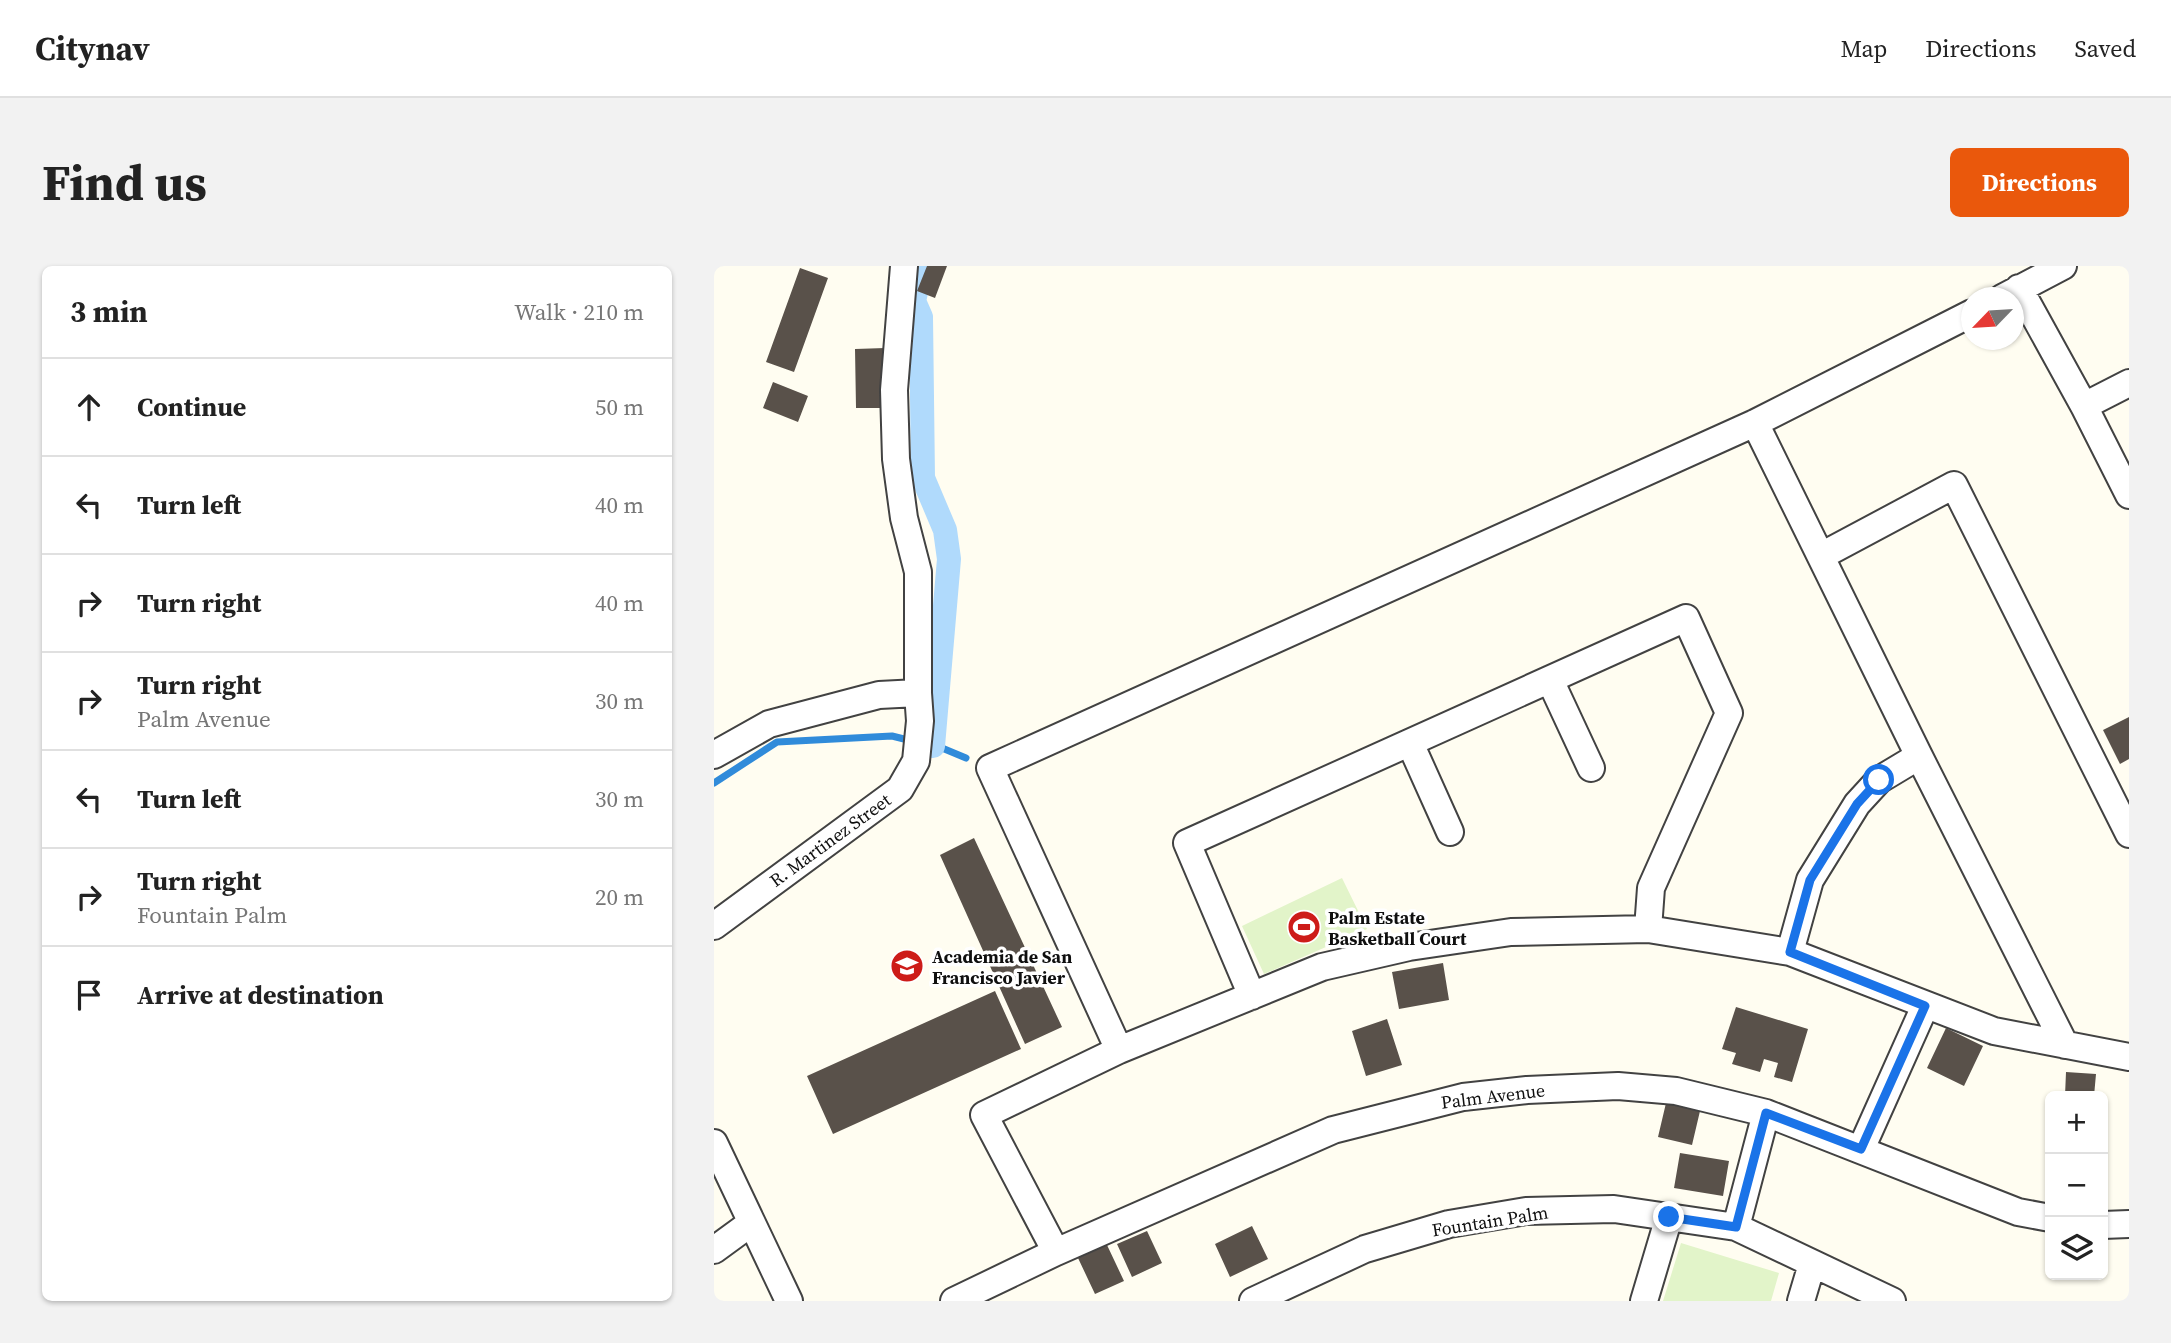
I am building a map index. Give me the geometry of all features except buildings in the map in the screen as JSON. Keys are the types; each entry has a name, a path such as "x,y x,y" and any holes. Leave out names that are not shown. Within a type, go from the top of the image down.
{"street":[{"name":"R. Martinez Street","path":"714,926 900,789 916,761 920,721 918,572 904,518 895,459 894,390 904,266"},
{"path":"2022,287 2063,266"},
{"path":"2024,314 2084,406 2129,495"},
{"path":"1119,1051 990,768 1755,423 1961,319"},
{"path":"2084,406 2129,383"},
{"path":"1755,423 2065,1045"},
{"path":"1821,556 1954,485 2129,834"},
{"path":"1252,996 1187,843 1686,618 1729,713 1651,888 1648,929"},
{"path":"1550,680 1591,768"},
{"path":"714,755 769,724 879,695 918,693"},
{"path":"1410,743 1450,832"},
{"path":"1790,952 1810,880 1857,804 1879,780 1919,756"},
{"path":"1055,1252 984,1115 1119,1051 1322,967 1409,947 1511,932 1648,929 1790,952 1994,1031 2129,1057"},
{"path":"1861,1149 1925,1006"},
{"name":"Palm Avenue","path":"954,1301 1055,1252 1333,1130 1463,1097 1527,1090 1618,1086 1676,1091 1766,1113 2018,1212 2045,1217"},
{"path":"1736,1227 1766,1113"},
{"path":"714,1143 789,1301"},
{"name":"Fountain Palm","path":"1253,1301 1365,1249 1450,1224 1526,1211 1614,1209 1736,1227 1892,1301"},
{"path":"1644,1301 1669,1217"},
{"path":"714,1250 751,1223"},
{"path":"2108,1225 2129,1224"},
{"path":"1801,1301 1812,1264"}],"green space":[{"name":"Palm Estate Basketball Court","path":"1342,878 1367,929 1264,974 1242,926"},
{"path":"1681,1243 1779,1273 1771,1301 1663,1301"}],"waterway":[{"path":"922,266 914,301 921,317 923,478 945,530 949,559 933,746"},
{"path":"714,783 777,742 892,736 904,739"},
{"path":"924,744 966,758"}],"place":[{"name":"Palm Estate Basketball Court","path":"1304,927"},
{"name":"Academia de San Francisco Javier","path":"907,966"}],"route":[{"path":"1669,1217 1736,1227 1766,1113 1861,1149 1925,1006 1790,952 1810,880 1857,804 1879,780"}]}
